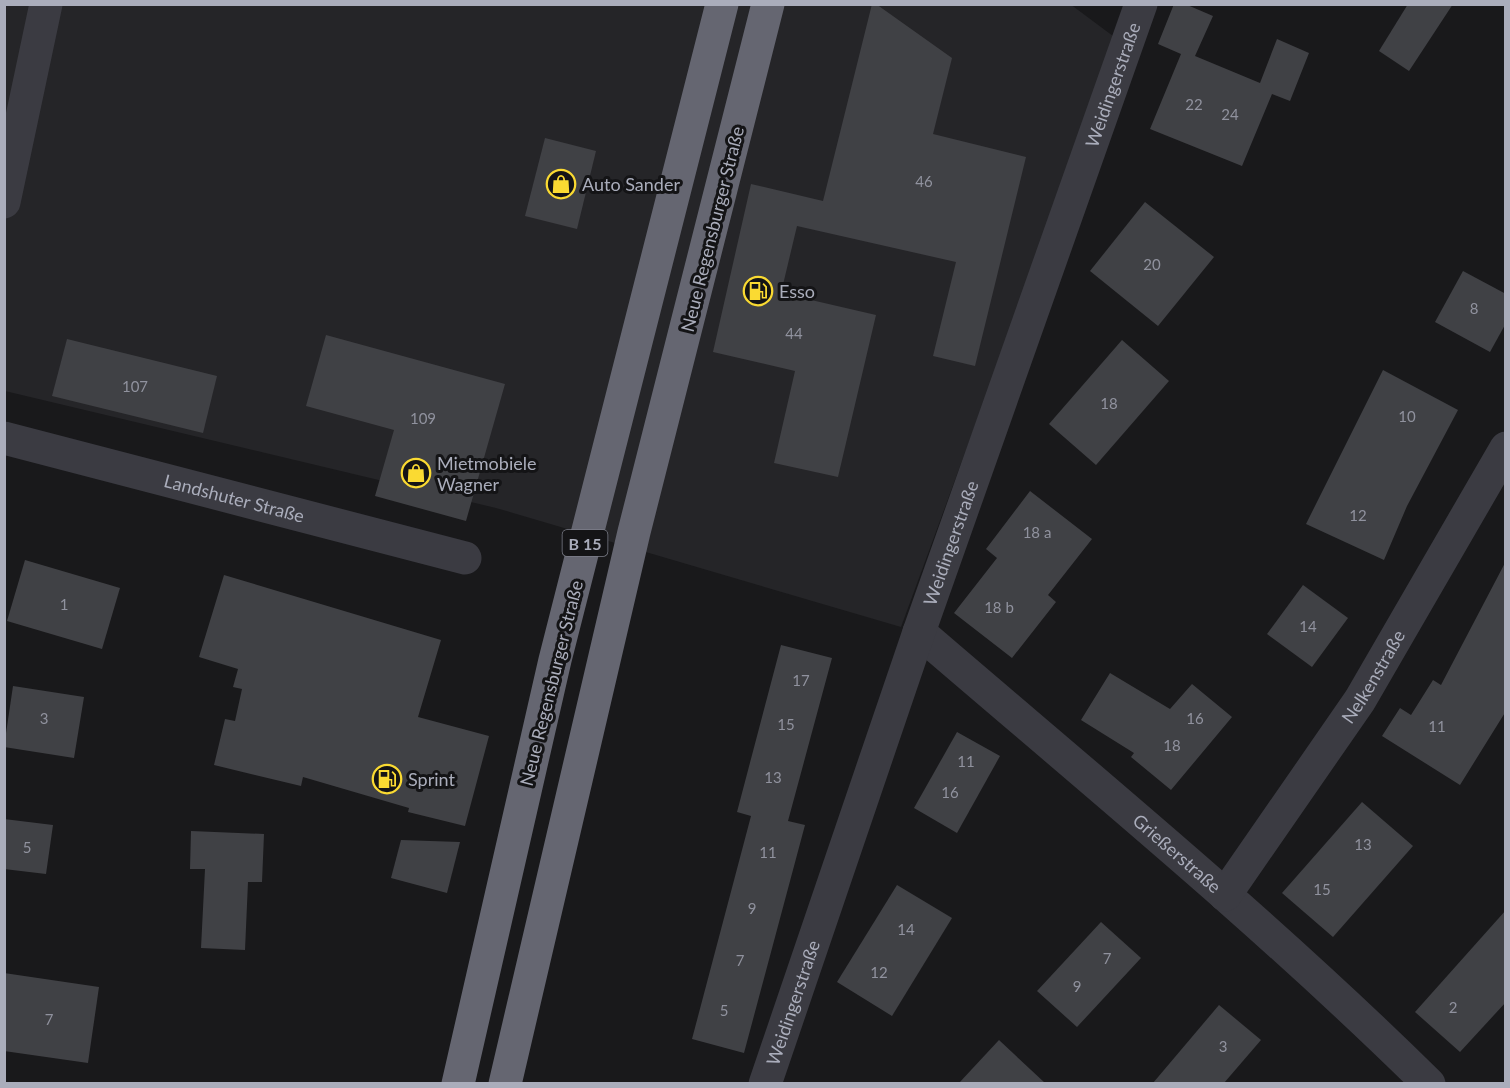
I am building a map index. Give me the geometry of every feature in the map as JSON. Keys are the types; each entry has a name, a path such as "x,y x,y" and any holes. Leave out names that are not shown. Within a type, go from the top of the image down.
{"highway":[{"name":"Neue Regensburger Straße","path":"458,1083 555,660 722,4"},
{"name":"Neue Regensburger Straße","path":"505,1083 634,532 768,4"}],"street":[{"path":"4,202 46,4"},
{"name":"Weidingerstraße","path":"765,1083 919,632 1141,4"},
{"name":"Landshuter Straße","path":"4,438 465,558"},
{"name":"Nelkenstraße","path":"1225,895 1360,700 1506,448"},
{"name":"Grießerstraße","path":"919,632 1225,895 1429,1083"}],"shaded area":[{"path":"1070,4 1117,39 901,627 496,508 5,391 5,5"}],"building":[{"path":"872,4 876,4 952,58 933,134 1026,157 975,366 933,356 956,262 797,226 781,293 876,315 838,477 774,463 795,371 713,352 751,184 823,201"},
{"path":"1174,4 1185,4 1213,16 1195,56 1260,83 1277,39 1309,53 1290,101 1272,94 1242,166 1150,129 1181,54 1158,44"},
{"path":"1408,4 1453,4 1409,71 1379,51"},
{"name":"Auto Sander","path":"545,138 596,151 577,229 525,216"},
{"path":"1145,202 1214,257 1158,326 1090,271"},
{"path":"1463,271 1506,294 1506,323 1490,352 1435,322"},
{"path":"326,335 505,384 466,521 375,496 394,430 306,406"},
{"path":"67,339 217,376 203,433 52,396"},
{"path":"1122,340 1169,381 1096,465 1049,424"},
{"path":"1383,370 1458,410 1407,506 1384,560 1306,524"},
{"path":"1030,491 1092,539 1048,595 1056,602 1012,658 954,613 997,558 986,549"},
{"path":"25,560 120,588 102,649 7,621"},
{"path":"1506,561 1506,711 1460,785 1382,736 1400,708 1411,715 1433,680 1441,685"},
{"path":"224,575 441,640 418,717 489,736 465,826 408,812 409,808 303,777 301,786 214,765 225,719 235,721 242,689 233,687 238,669 199,657"},
{"path":"1303,585 1348,618 1312,667 1267,634"},
{"path":"781,645 832,658 788,821 805,825 744,1053 692,1039 751,816 737,812"},
{"path":"1110,673 1170,709 1192,684 1232,717 1171,790 1131,757 1134,753 1081,720"},
{"path":"13,686 84,697 74,758 4,747"},
{"path":"957,732 1000,756 957,833 914,808"},
{"path":"1362,802 1413,846 1333,937 1282,893"},
{"path":"4,819 53,825 46,874 4,869"},
{"path":"191,831 264,834 262,882 248,882 245,950 201,948 205,869 190,869"},
{"path":"401,840 460,842 447,893 391,878"},
{"path":"897,885 952,918 892,1016 837,982"},
{"path":"1506,910 1506,1002 1460,1052 1415,1012"},
{"path":"1101,922 1141,958 1077,1027 1037,991"},
{"path":"4,973 99,987 88,1063 4,1051"},
{"path":"1219,1005 1261,1040 1224,1083 1153,1083"},
{"path":"999,1040 1045,1083 959,1083"}],"place":[{"name":"Auto Sander","path":"561,184"},
{"name":"Esso","path":"758,291"},
{"name":"Mietmobiele Wagner","path":"416,473"},
{"name":"Sprint","path":"387,779"}]}
